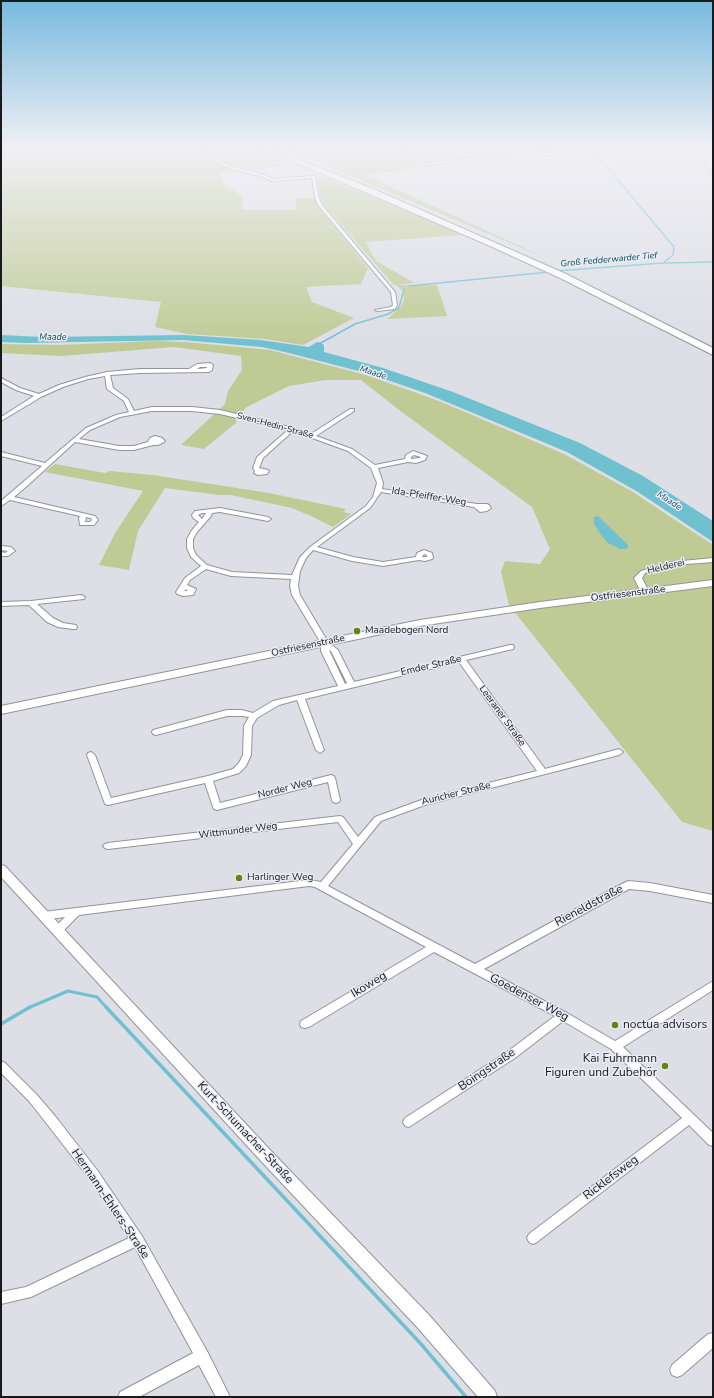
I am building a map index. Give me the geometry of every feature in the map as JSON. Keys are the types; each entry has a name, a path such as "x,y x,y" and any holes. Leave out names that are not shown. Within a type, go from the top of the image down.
{"highway":[{"path":"428,215 546,266"},
{"path":"434,215 568,276 713,347"},
{"path":"568,276 713,352"}],"main road":[{"name":"Ostfriesenstraße","path":"4,710 403,626 458,616 713,583"}],"street":[{"path":"329,215 393,292 395,305 393,308 377,310"},
{"path":"1,418 39,396 73,382 106,374 140,370 191,370"},
{"path":"106,374 110,389 126,400 132,413"},
{"path":"1,380 18,389 39,396"},
{"name":"Sven-Hedin-Straße","path":"1,504 88,429 103,422 132,413 170,408 204,410 292,429 350,450 374,467"},
{"path":"313,436 352,410"},
{"path":"258,470 256,468 260,457 292,429"},
{"path":"74,440 119,448 134,448 153,443"},
{"path":"1,454 46,465"},
{"path":"352,685 334,650 325,643 296,595 294,586 295,577 303,556 368,507 376,497 380,483 374,467 408,460"},
{"name":"Ida-Pfeiffer-Weg","path":"379,490 478,506"},
{"path":"9,498 84,515"},
{"path":"203,522 196,518 195,515 197,512 220,510 268,519"},
{"path":"209,512 209,515 194,531 190,540 190,548 197,561 205,566 231,574 295,577"},
{"path":"1,548 9,548 12,551 6,555 1,554"},
{"path":"312,548 352,559 383,564 419,558"},
{"name":"Helderei","path":"645,592 638,578 643,572 674,563 713,560"},
{"path":"182,588 187,579 205,566"},
{"path":"1,604 32,603 81,597"},
{"path":"32,603 50,620 61,625 73,627"},
{"path":"325,643 326,651 343,687"},
{"name":"Emder Straße","path":"254,716 276,703 300,696 510,647"},
{"name":"Leeraner Straße","path":"461,659 544,772"},
{"path":"300,696 320,750"},
{"path":"91,755 108,802 208,779 236,771 243,764 247,755 248,726 254,716 242,713 228,714 156,732"},
{"name":"Auricher Straße","path":"323,886 378,819 424,802 619,752"},
{"name":"Norder Weg","path":"208,779 217,807 331,778 336,800"},
{"name":"Wittmunder Weg","path":"108,846 340,819 357,843"},
{"name":"Kurt-Schumacher-Straße","path":"1,869 58,933 266,1156 423,1321 489,1397"},
{"path":"43,916 309,883 323,886"},
{"name":"Rieneldstraße","path":"475,969 619,888 628,885 650,887 713,899"},
{"name":"Goedenser Weg","path":"323,886 563,1016 615,1046 713,1141"},
{"path":"58,933 62,926 76,913"},
{"name":"Ikoweg","path":"305,1024 434,946"},
{"path":"615,1046 713,985"},
{"name":"Boingstraße","path":"409,1122 511,1056 563,1016"},
{"name":"Hermann-Ehlers-Straße","path":"1,1066 33,1098 51,1120 93,1174 138,1240 223,1397"},
{"name":"Ricklefsweg","path":"533,1238 689,1119"},
{"path":"1,1298 27,1293 138,1240"},
{"path":"677,1370 713,1339"},
{"path":"125,1397 202,1356"}],"green space":[{"path":"1,215 325,215 368,268 361,284 306,287 312,302 354,318 303,345 265,339 187,334 155,327 161,302 1,286"},
{"path":"333,215 416,215 462,235 366,242 376,261 415,283 394,285"},
{"path":"444,215 453,215 546,258"},
{"path":"396,285 437,285 447,316 387,319 401,307 404,299 403,291"},
{"path":"155,341 185,342 270,350 366,375 439,401 564,454 633,492 713,545 713,831 682,822 509,605 501,572 505,561 540,564 550,549 532,507 399,410 361,380 325,380 289,386 247,407 235,419 237,422 204,449 181,445 225,404 228,391 242,370 241,356 174,347 61,356 1,353 1,344 58,345"},
{"path":"55,464 105,473 110,471 153,475 269,493 346,509 343,512 351,514 333,527 292,508 231,495 219,495 165,488 138,531 129,570 99,565 115,533 143,491 45,472"}],"water":[{"name":"Maade","path":"1,335 43,337 184,335 261,340 309,347 317,342 321,343 324,345 324,352 383,368 453,392 580,443 643,476 713,521 713,542 638,492 567,452 425,393 370,374 262,347 183,340 27,343 1,342"},
{"path":"598,516 628,545 627,549 620,549 608,543 594,524 594,517"}],"waterway":[{"name":"Groß Fedderwarder Tief","path":"647,215 674,247 673,255 663,263"},
{"path":"663,263 713,262"},
{"name":"Groß Fedderwarder Tief","path":"556,271 663,263"},
{"name":"Groß Fedderwarder Tief","path":"409,286 549,272"},
{"name":"Groß Fedderwarder Tief","path":"319,344 355,324 388,314 399,308 404,289"},
{"path":"29,1008 68,991 97,997 107,1008"},
{"path":"106,1007 421,1344 466,1397"},
{"path":"1,1024 29,1008"}],"place":[{"name":"Maadebogen Nord","path":"357,631"},
{"name":"Harlinger Weg","path":"239,878"},
{"name":"noctua advisors","path":"615,1025"},
{"name":"Kai Fuhrmann Figuren und Zubehör","path":"665,1066"}]}
